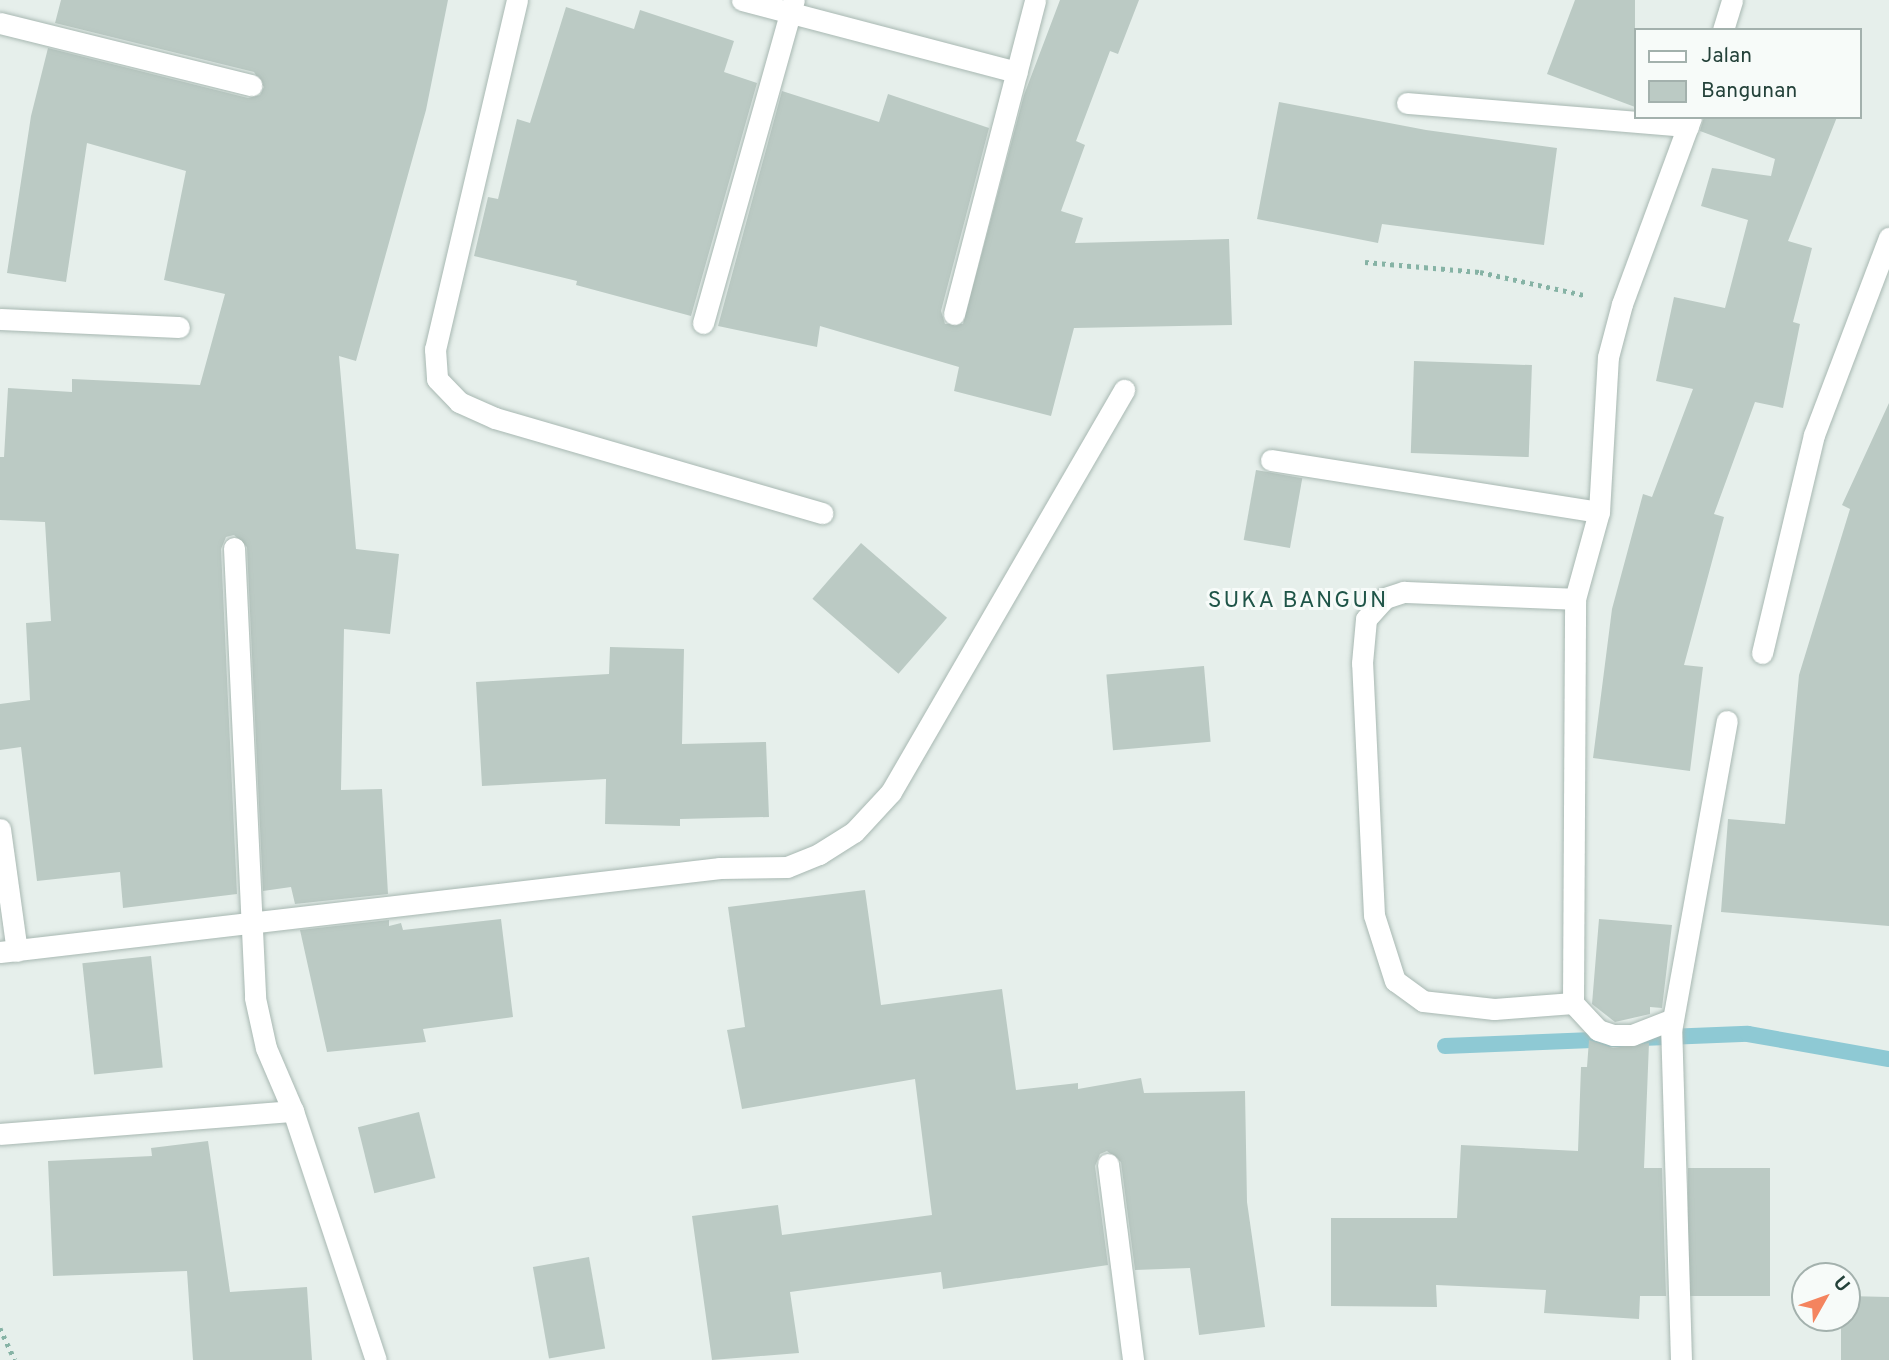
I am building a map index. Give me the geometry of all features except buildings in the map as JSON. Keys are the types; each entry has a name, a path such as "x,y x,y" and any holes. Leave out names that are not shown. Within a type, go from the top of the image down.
{"street":[{"path":"517,0 435,349 437,379 459,402 495,418 822,513"},
{"path":"742,0 793,5 1017,72"},
{"path":"954,314 1035,0"},
{"path":"1724,28 1732,0"},
{"path":"703,323 793,5"},
{"path":"0,23 251,85"},
{"path":"1407,103 1633,117"},
{"path":"1658,119 1689,121 1622,304 1608,357 1600,512 1575,599 1573,1003 1598,1030 1613,1035 1632,1035 1672,1025"},
{"path":"1762,653 1814,435 1889,239"},
{"path":"0,319 179,327"},
{"path":"0,829 8,951 720,867 786,867 854,832 891,792 1124,390"},
{"path":"1271,460 1600,512"},
{"path":"234,548 258,1010 266,1048 293,1111 376,1360"},
{"path":"1573,1003 1494,1009 1423,1001 1395,981 1374,915 1363,663 1366,619 1385,598 1404,592 1575,599"},
{"path":"1681,1360 1670,1055 1672,1025 1727,721"},
{"path":"0,1134 293,1111"},
{"path":"1108,1164 1133,1360"}],"path":[{"path":"1365,262 1480,272 1622,304"},
{"path":"0,1328 15,1360"}],"waterway":[{"path":"1445,1046 1748,1034 1889,1059"}],"district":[{"name":"SUKA BANGUN","path":"1298,602"}]}
